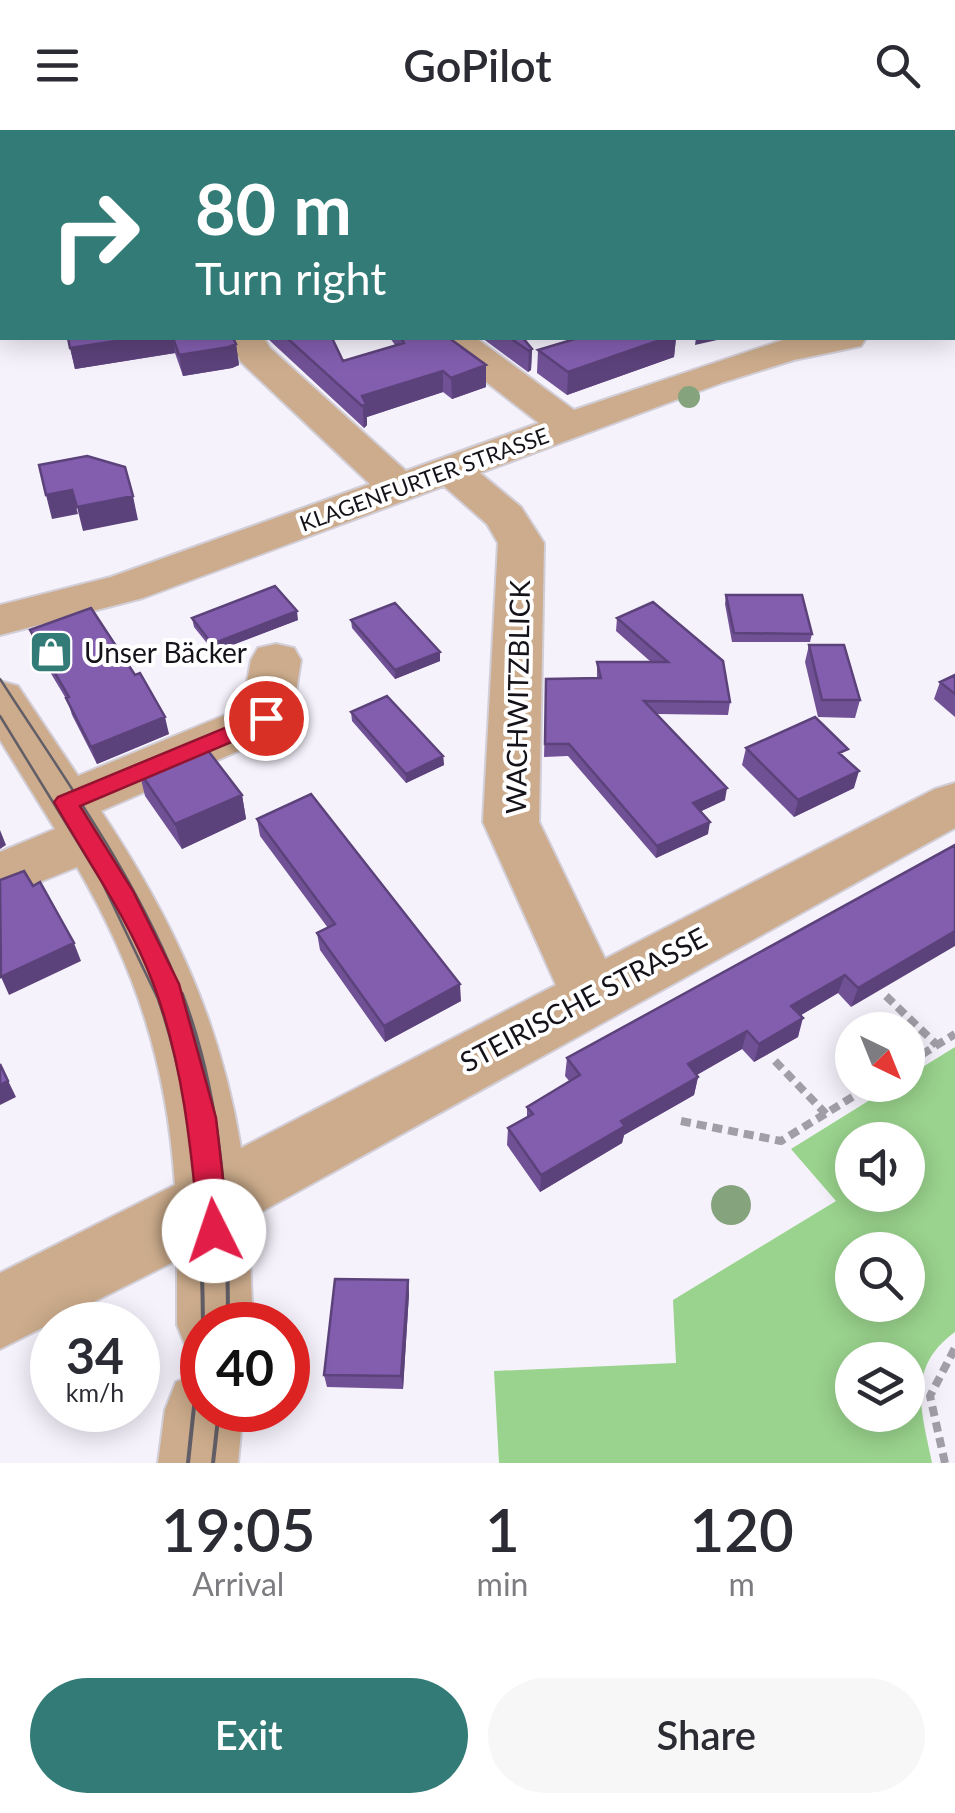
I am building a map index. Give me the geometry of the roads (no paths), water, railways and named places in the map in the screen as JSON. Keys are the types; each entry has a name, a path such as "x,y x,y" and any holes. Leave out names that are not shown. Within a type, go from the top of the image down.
{"street":[{"path":"247,340 254,354 402,488"},
{"path":"459,340 570,426"},
{"name":"KLAGENFURTER STRASSE","path":"0,620 126,588 752,360 839,340"},
{"name":"WACHWITZBLICK","path":"451,471 505,516 520,543 511,822 591,994"},
{"path":"0,876 77,821 266,718 276,660"},
{"path":"0,698 124,897 166,984 202,1118 213,1200 215,1302"},
{"name":"STEIRISCHE STRASSE","path":"0,1312 174,1224 591,994 955,803"},
{"path":"198,1463 202,1432"}],"tram line":[{"path":"0,679 124,873 183,997"},
{"path":"0,716 102,882 157,997"},
{"path":"157,994 188,1116 201,1241 202,1302"},
{"path":"183,997 206,1075 220,1157 227,1302"},
{"path":"188,1463 191,1432"},
{"path":"213,1463 217,1432"}],"place":[{"name":"Unser Bäcker","path":"51,652"}]}
